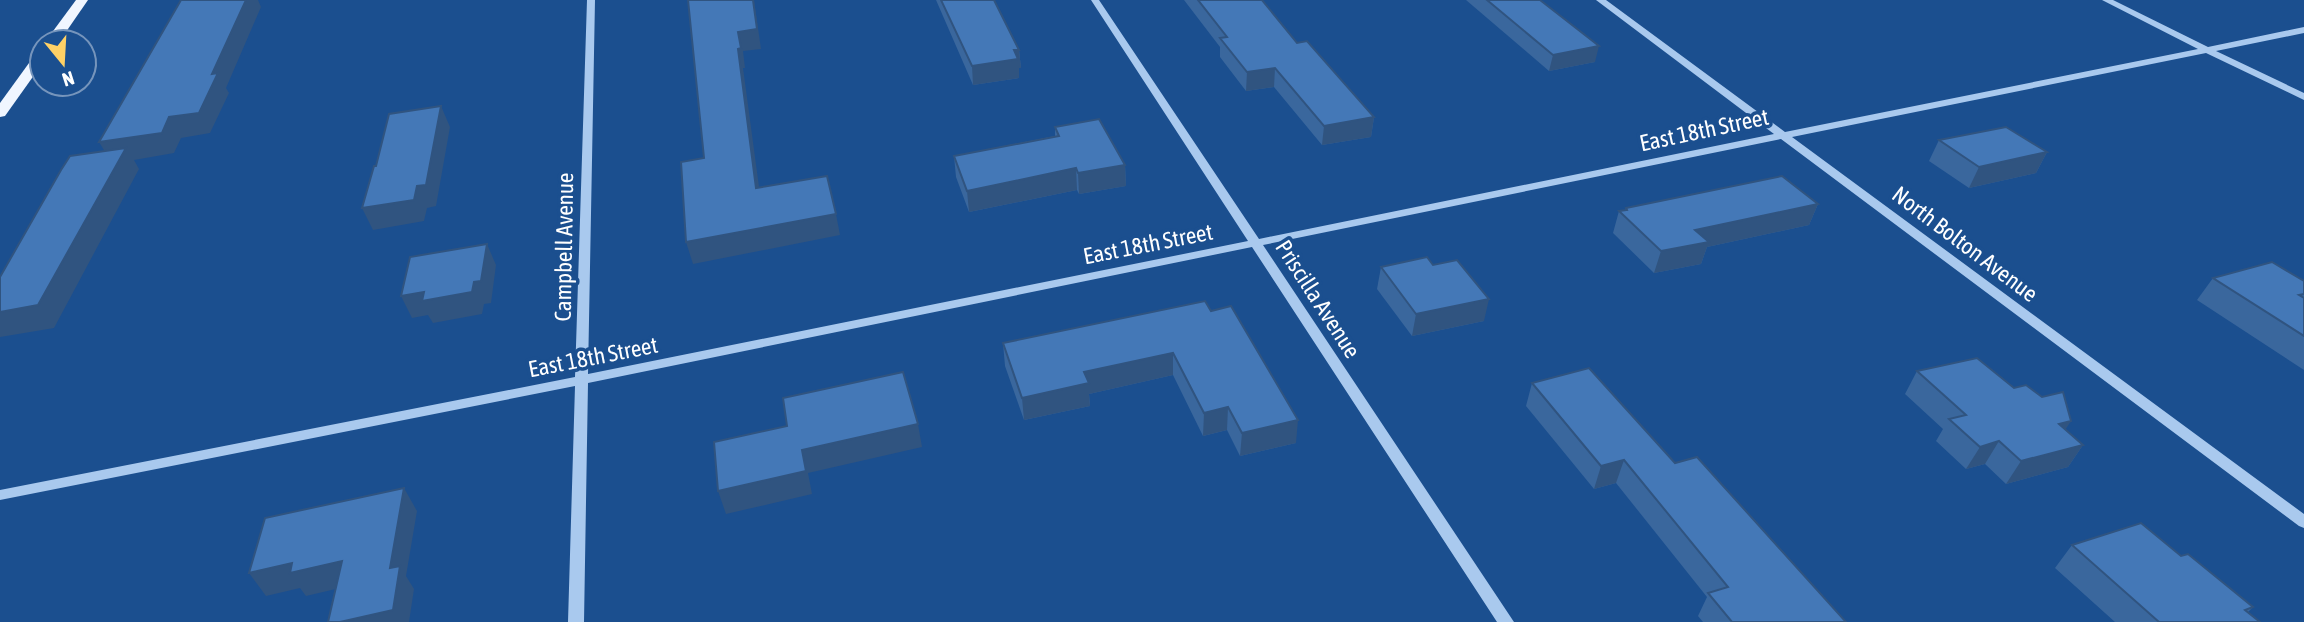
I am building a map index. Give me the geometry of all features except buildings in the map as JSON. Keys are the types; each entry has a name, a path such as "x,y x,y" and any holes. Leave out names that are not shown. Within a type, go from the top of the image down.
{"main road":[{"path":"62,28 82,0"},
{"path":"0,113 28,74"}],"street":[{"name":"Campbell Avenue","path":"576,622 591,0"},
{"name":"Priscilla Avenue","path":"1095,0 1506,622"},
{"name":"North Bolton Avenue","path":"1600,0 2304,522"},
{"path":"2106,0 2304,97"},
{"name":"East 18th Street","path":"0,495 1256,244 2304,30"}]}
